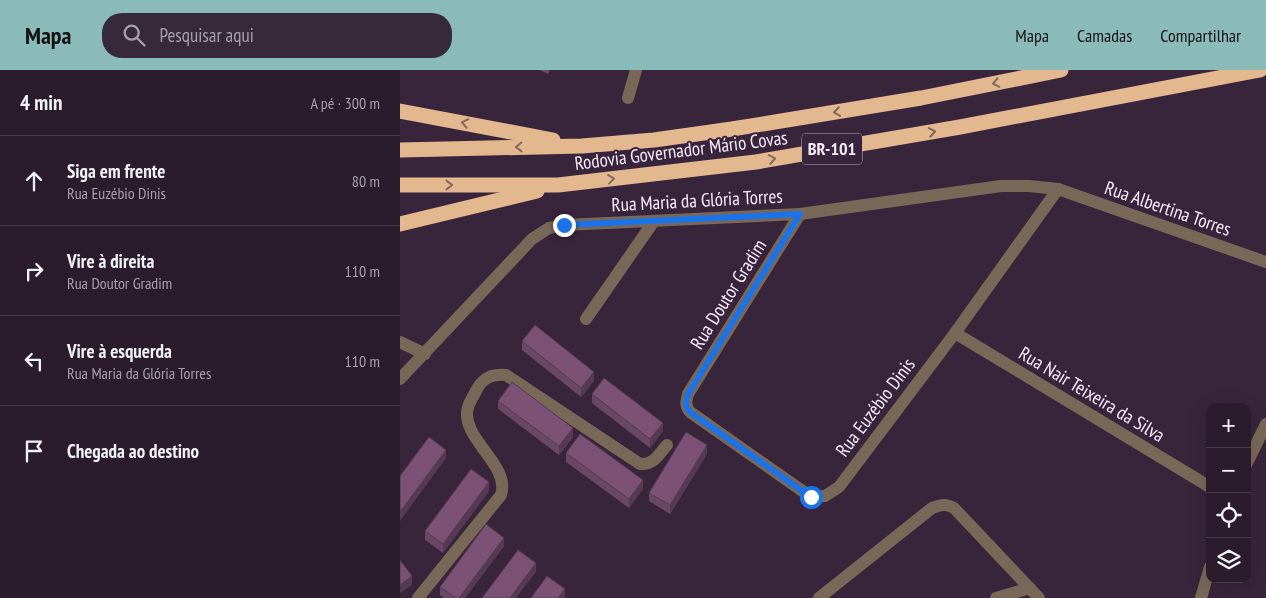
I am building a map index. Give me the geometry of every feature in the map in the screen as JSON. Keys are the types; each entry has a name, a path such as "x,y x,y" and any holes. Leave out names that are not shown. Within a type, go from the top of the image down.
{"highway":[{"name":"Rodovia Governador Mário Covas","path":"400,150 582,146 654,140 741,128 921,98 1061,70"},
{"name":"Rodovia Governador Mário Covas","path":"400,184 558,185 756,162 960,128 1260,70"},
{"path":"400,111 582,146"},
{"path":"400,224 558,185"}],"street":[{"path":"628,98 636,70"},
{"name":"Rua Maria da Glória Torres","path":"400,379 532,239 549,228 564,225 800,214 1001,186 1058,189"},
{"name":"Rua Albertina Torres","path":"1058,189 1266,262"},
{"name":"Rua Euzébio Dinis","path":"688,394 686,408 690,412 811,497 824,496 838,487 955,333 1058,189"},
{"name":"Rua Doutor Gradim","path":"688,394 800,214"},
{"path":"586,319 654,220"},
{"name":"Rua Nair Teixeira da Silva","path":"955,333 1206,485"},
{"path":"400,342 425,354"},
{"path":"418,598 502,495 504,486 500,474 474,435 468,420 468,407 481,382 493,374 506,375 640,464 654,461 667,445"},
{"path":"1251,455 1266,424"},
{"path":"819,598 932,508 941,504 954,508 1039,598"},
{"path":"1201,598 1206,581"},
{"path":"996,598 1030,588"}],"building":[{"path":"535,325 594,372 581,388 522,341"},
{"path":"604,378 663,423 650,439 592,394"},
{"path":"512,382 573,428 559,446 498,401"},
{"path":"686,432 707,445 670,505 649,493"},
{"path":"580,434 643,480 629,499 566,453"},
{"path":"429,437 446,450 400,512 400,476"},
{"path":"471,469 489,482 443,544 425,531"},
{"path":"486,524 504,538 459,598 456,598 440,587"},
{"path":"518,550 536,563 510,598 482,598"},
{"path":"400,560 412,576 400,585"},
{"path":"547,576 565,589 558,598 531,598"}],"route":[{"path":"564,225 800,214 688,394 686,408 811,497"}]}
